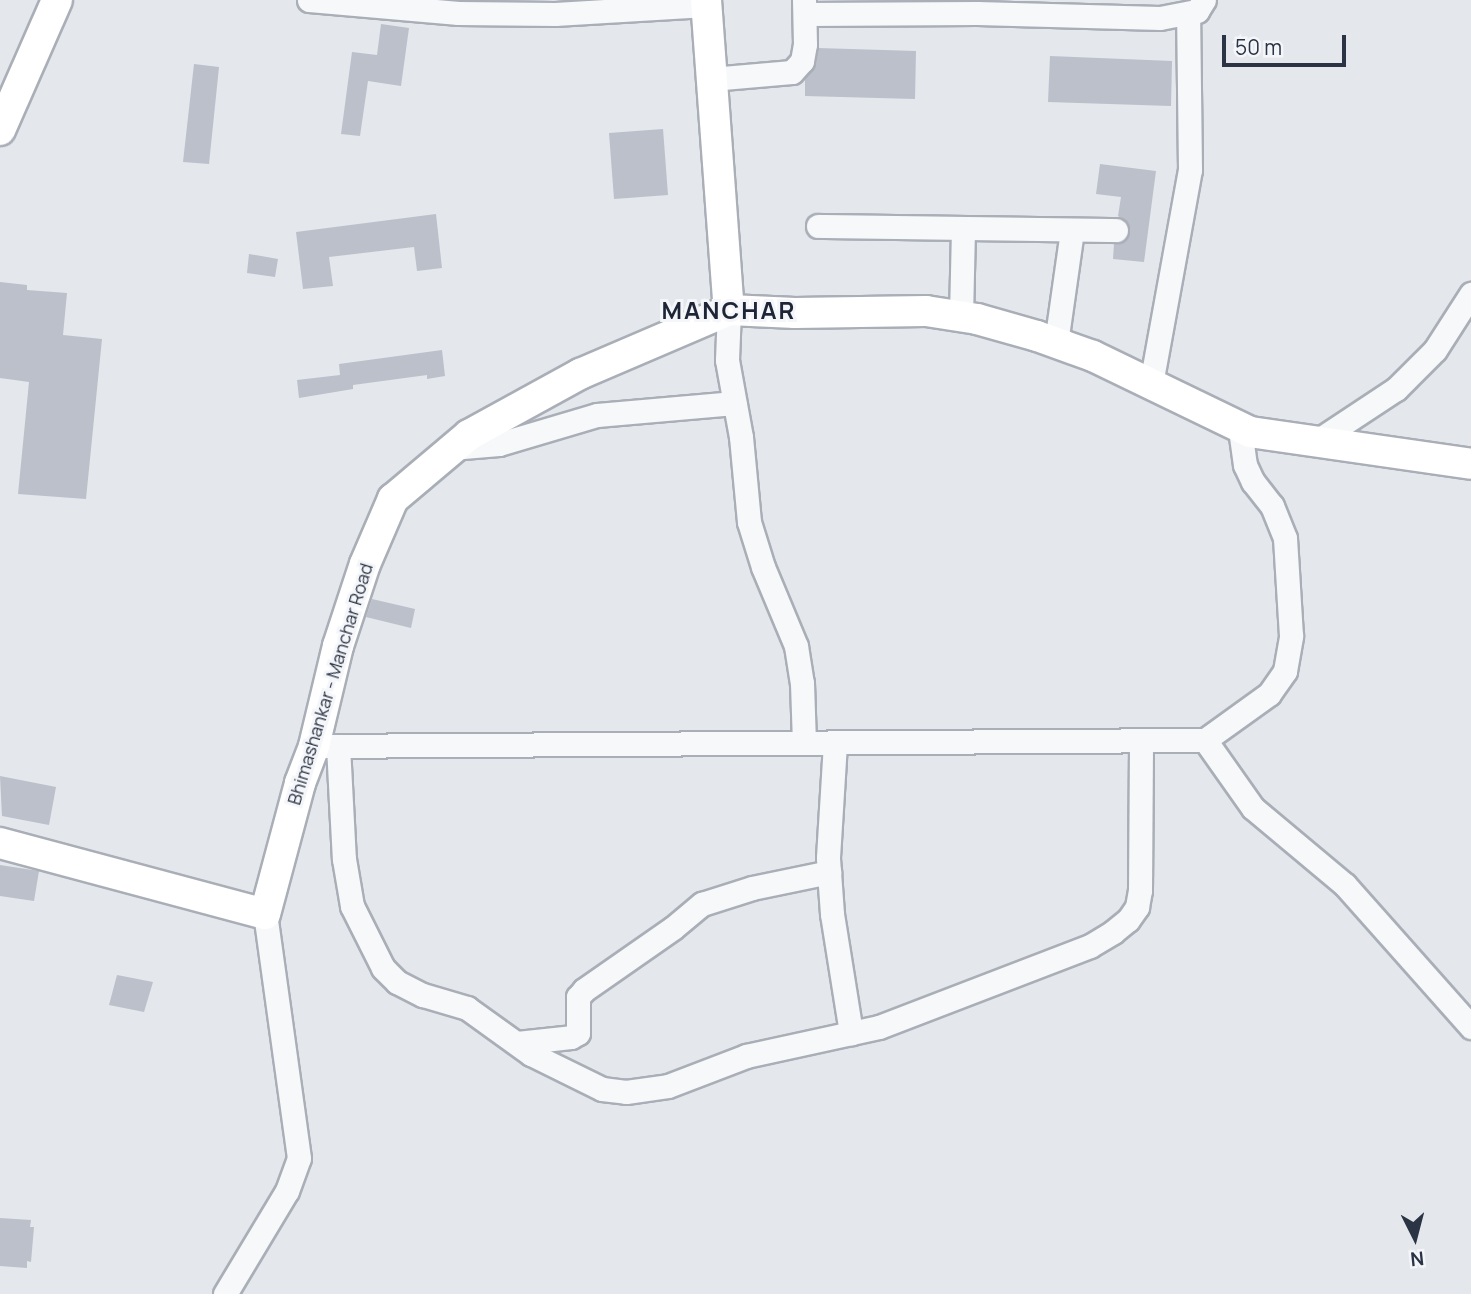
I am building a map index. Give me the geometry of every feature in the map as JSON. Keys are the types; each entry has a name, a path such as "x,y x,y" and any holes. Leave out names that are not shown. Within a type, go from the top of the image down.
{"main road":[{"path":"0,130 57,0"},
{"path":"706,3 729,310"},
{"name":"Bhimashankar - Manchar Road","path":"265,914 300,783 326,746 338,646 365,564 393,499 469,435 580,374 729,310 795,313 926,311 961,317 1093,356 1250,432 1471,464"},
{"path":"0,843 265,914"}],"street":[{"path":"309,0 458,13 555,14 706,3"},
{"path":"711,79 792,72 802,61 805,7 1160,18 1196,7 1190,170 1151,384"},
{"path":"818,226 1116,230"},
{"path":"961,317 963,229"},
{"path":"1056,343 1072,230"},
{"path":"1317,441 1396,389 1434,350 1471,294"},
{"path":"729,310 727,360 749,522 763,567 796,646 802,683 804,743"},
{"path":"451,448 499,444 597,415 734,403"},
{"path":"1141,741 1140,890 1137,906 1128,920 1090,946 913,1015 851,1033 746,1056 668,1086 626,1092 602,1089 531,1054 467,1008 423,995 397,982 383,968 352,906 326,746 1205,740 1269,694 1285,671 1291,636 1285,538 1272,506 1253,482 1245,465 1240,428"},
{"path":"1205,740 1253,808 1336,878 1470,1018"},
{"path":"835,743 829,872 832,914 851,1033"},
{"path":"517,1042 572,1037 578,1033 578,997 584,990 673,928 702,904 752,888 829,872"},
{"path":"225,1294 287,1191 299,1158 298,1133 274,997 265,914"}],"building":[{"path":"381,24 409,28 401,86 368,81 360,136 341,134 352,52 377,55"},
{"path":"818,48 916,51 915,99 805,96 805,78 816,64"},
{"path":"1050,56 1172,61 1171,106 1048,102"},
{"path":"194,64 219,67 209,164 183,162"},
{"path":"663,129 668,195 614,199 609,133"},
{"path":"1100,164 1156,171 1144,262 1113,259 1114,244 1123,242 1130,230 1128,223 1118,216 1121,197 1096,194"},
{"path":"436,214 442,268 417,271 414,247 329,257 333,286 303,289 296,232"},
{"path":"249,254 278,259 275,277 247,273"},
{"path":"0,282 27,285 27,290 67,293 63,335 102,339 86,499 18,494 29,382 0,378"},
{"path":"442,350 445,376 427,379 427,375 353,385 353,389 299,398 297,380 340,375 339,364"},
{"path":"372,599 415,609 411,628 366,617"},
{"path":"0,776 56,787 49,825 2,816"},
{"path":"0,865 39,871 34,901 0,896"},
{"path":"117,975 153,982 144,1012 109,1005"},
{"path":"0,1218 31,1220 30,1227 34,1227 31,1262 27,1261 27,1268 0,1266"}],"district":[{"name":"MANCHAR","path":"729,310"}]}
